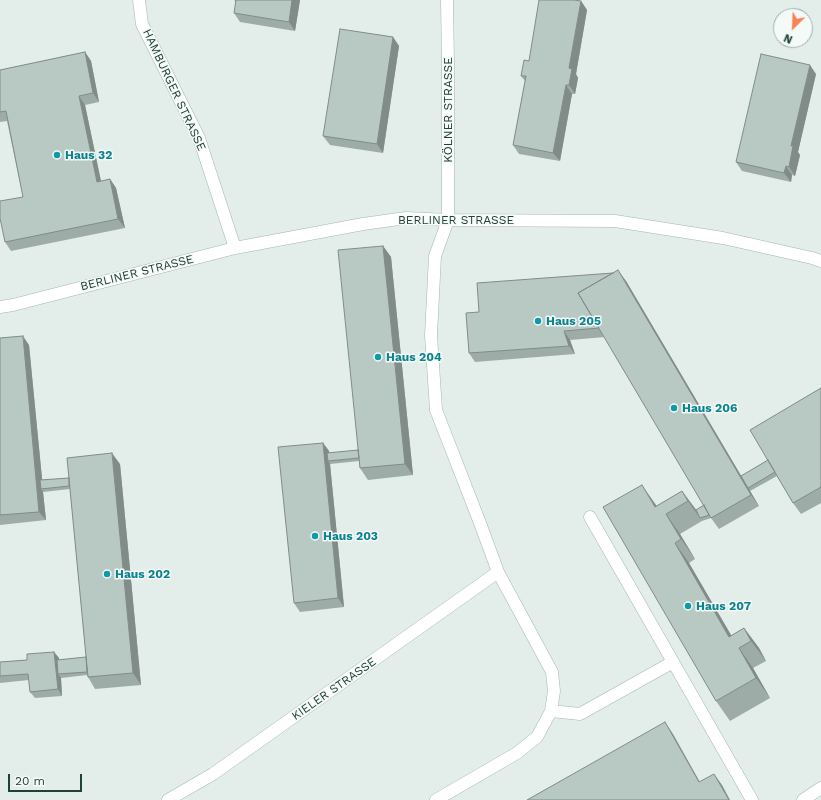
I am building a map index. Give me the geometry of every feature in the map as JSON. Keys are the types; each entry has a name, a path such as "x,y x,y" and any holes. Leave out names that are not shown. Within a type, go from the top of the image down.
{"lane":[{"name":"HAMBURGER STRASSE","path":"139,0 142,24 199,138 235,248"},
{"name":"KÖLNER STRASSE","path":"447,0 448,220"},
{"name":"BERLINER STRASSE","path":"0,308 235,248 363,224 406,218 448,220 615,221 723,238 821,261"},
{"path":"436,800 517,752 537,737 551,711 554,691 552,672 498,572 436,410 430,335 435,256 448,220"},
{"path":"590,517 752,800"},
{"name":"KIELER STRASSE","path":"168,800 219,770 498,572"},
{"path":"551,711 580,714 673,662"},
{"path":"803,800 821,788"}],"building":[{"path":"236,0 292,0 289,22 234,13"},
{"path":"539,0 581,1 569,68 572,69 569,85 566,85 553,153 513,145 526,76 521,76 524,60 529,61"},
{"path":"340,29 393,37 377,144 323,136"},
{"path":"85,52 93,93 79,96 97,182 110,179 118,219 5,242 0,218 0,201 23,197 6,111 0,112 0,70"},
{"path":"761,54 810,65 791,146 793,146 789,167 786,166 784,173 736,162"},
{"name":"Haus 204","path":"383,246 405,464 360,468 338,250"},
{"name":"Haus 206","path":"618,270 751,495 711,518 578,293"},
{"name":"Haus 205","path":"613,273 578,293 599,328 564,331 569,346 469,353 466,313 479,312 477,283"},
{"path":"23,336 39,512 0,515 0,338"},
{"path":"821,388 821,487 793,503 750,430"},
{"name":"Haus 203","path":"323,443 338,598 294,603 278,447"},
{"path":"358,450 359,458 328,461 327,453"},
{"name":"Haus 202","path":"112,453 133,673 88,677 67,458"},
{"path":"768,460 775,472 748,488 741,476"},
{"path":"69,478 69,486 41,489 40,480"},
{"name":"Haus 207","path":"642,485 655,507 682,491 688,501 666,514 681,539 675,543 729,637 744,628 751,641 739,648 756,678 716,701 603,507"},
{"path":"704,505 709,515 700,518 696,510"},
{"path":"54,652 58,689 30,692 28,674 0,676 0,662 27,660 27,654"},
{"path":"86,657 87,672 58,674 57,660"},
{"path":"665,722 699,782 714,774 729,800 527,800"}],"place":[{"name":"Haus 32","path":"57,155"},
{"name":"Haus 205","path":"538,321"},
{"name":"Haus 204","path":"378,357"},
{"name":"Haus 206","path":"674,408"},
{"name":"Haus 203","path":"315,536"},
{"name":"Haus 202","path":"107,574"},
{"name":"Haus 207","path":"688,606"}]}
